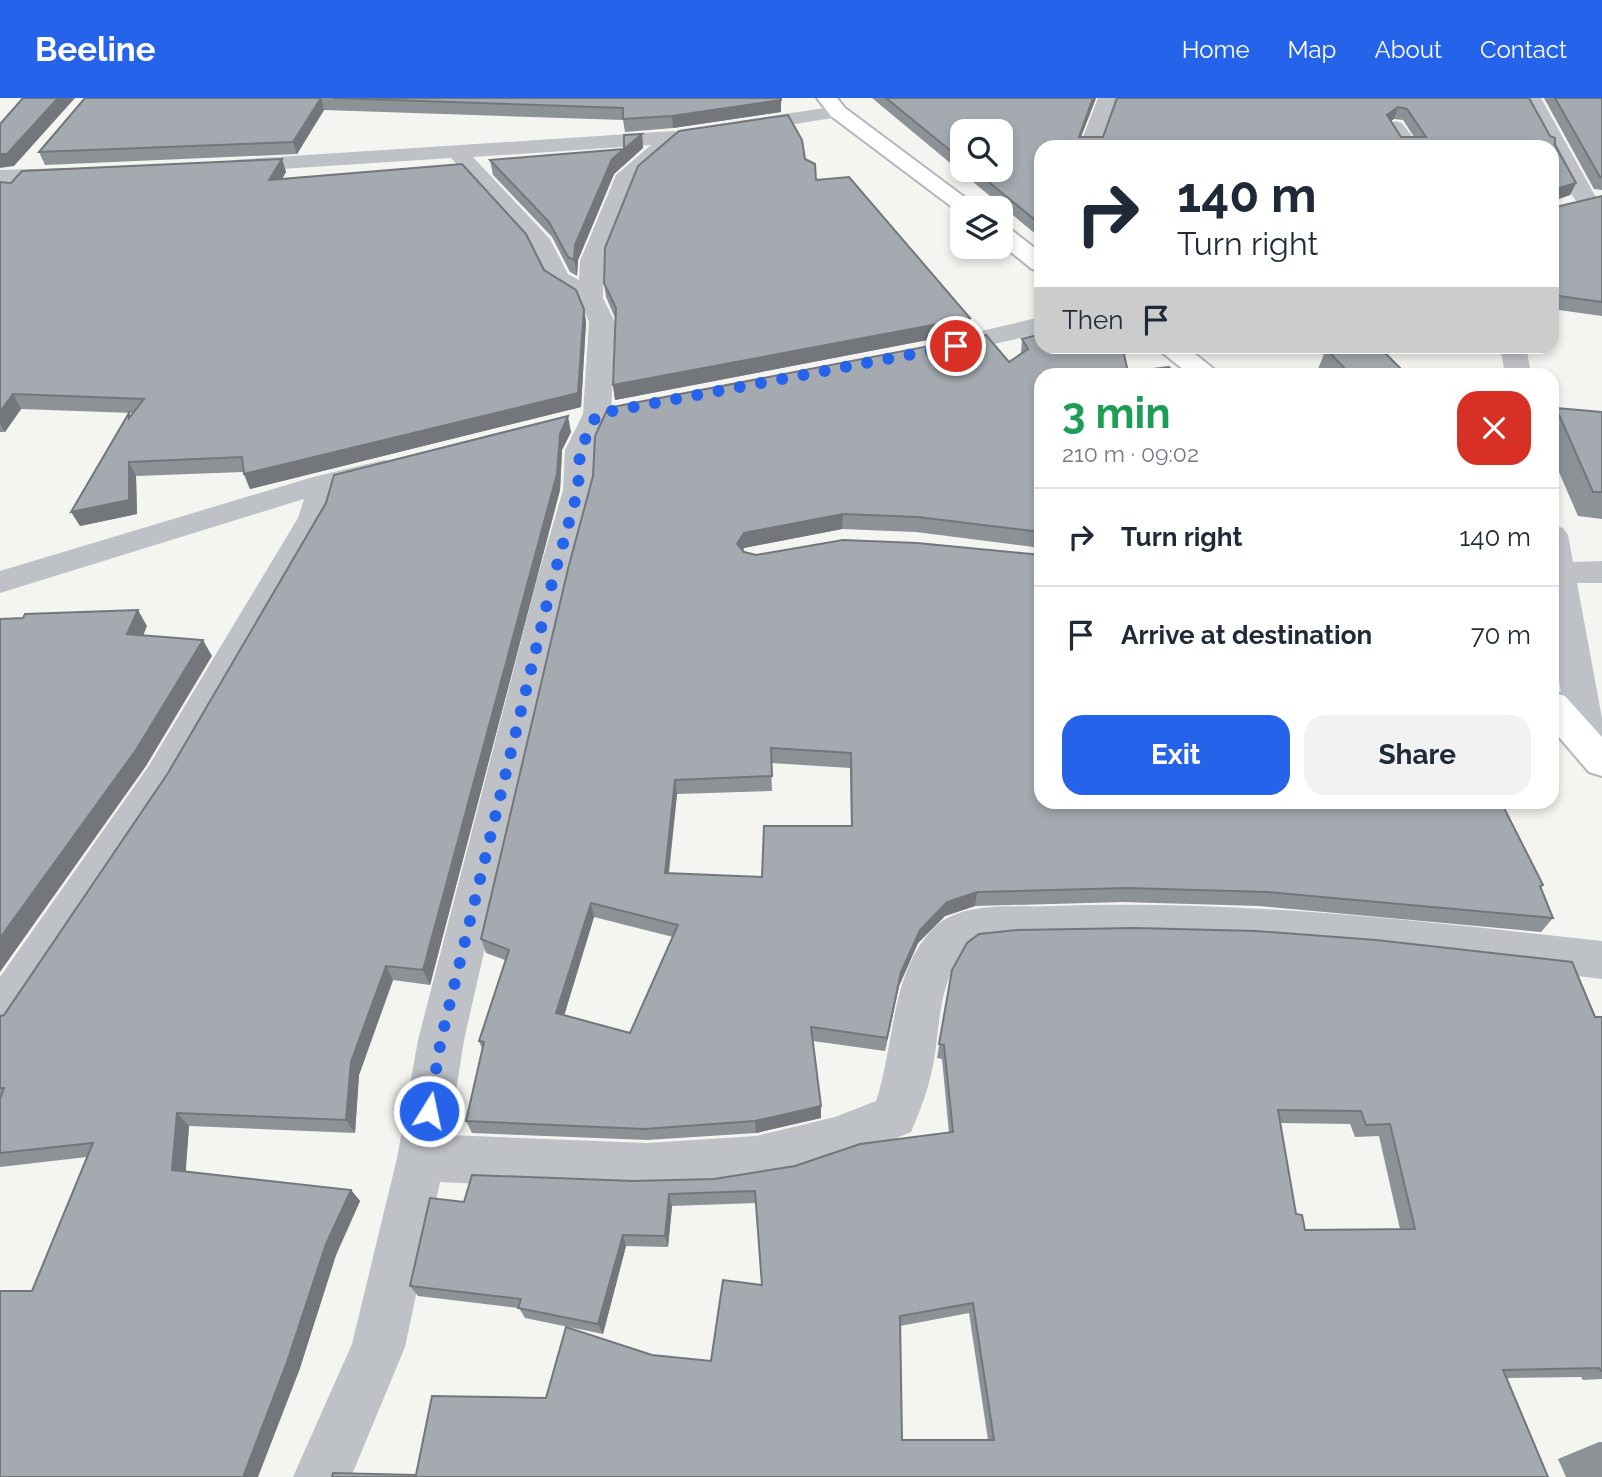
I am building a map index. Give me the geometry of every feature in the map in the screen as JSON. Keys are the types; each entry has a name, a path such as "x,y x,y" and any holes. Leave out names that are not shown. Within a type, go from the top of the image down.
{"main road":[{"path":"834,102 953,196"},
{"path":"1013,242 1034,259"},
{"path":"1178,354 1198,368"},
{"path":"1559,713 1595,752"}],"street":[{"path":"1092,140 1108,98"},
{"path":"1531,98 1558,140"},
{"path":"218,167 673,137 707,132 834,102"},
{"path":"1395,127 1405,140"},
{"path":"322,1477 378,1347 421,1158 441,1040 552,583 578,490 580,450 593,416 602,322 591,298 592,261 627,175 673,137"},
{"path":"1559,142 1595,199 1564,207"},
{"path":"457,152 542,244 558,278 591,298"},
{"path":"0,200 10,176 38,156"},
{"path":"10,176 86,173"},
{"path":"917,354 1034,327"},
{"path":"0,582 324,483 416,461"},
{"path":"0,1013 162,776 314,518 324,483"},
{"path":"1559,568 1595,752"},
{"path":"1560,573 1602,572"},
{"path":"421,1158 646,1167 756,1160 836,1140 871,1126 894,1116 909,1069 924,986 932,962 951,939 971,929 1082,922 1211,922 1369,934 1602,960"}],"building":[{"path":"23,98 58,98 7,154 0,154 0,124"},
{"path":"85,98 321,98 293,142 39,152"},
{"path":"333,98 781,100 672,116 623,119 623,108"},
{"path":"886,98 1093,98 1079,137 1103,137 1117,98 1529,98 1550,136 1555,138 1034,140 1034,219 1013,202 1013,196 1006,196 989,182 1013,182 1013,119 950,119 950,150","holes":["1398,107 1407,109 1426,137 1401,137 1387,115"]},
{"path":"1555,98 1602,98 1602,177 1600,177"},
{"path":"788,115 802,140 805,159 815,164 816,180 849,177 970,318 613,385 616,308 604,283 605,248 638,166 679,131"},
{"path":"642,134 624,149 624,135"},
{"path":"624,149 612,159 575,245 574,260 568,257 549,222 490,160"},
{"path":"1559,152 1576,183 1559,188"},
{"path":"282,159 269,180 462,164 526,234 544,270 576,290 584,309 578,393 244,474 242,457 129,462 129,500 71,512 129,413 129,418 144,399 13,394 0,412 0,182 11,183 22,171"},
{"path":"1602,196 1602,302 1559,296 1559,206"},
{"path":"986,335 1009,362 1028,349 1022,339 1034,336 1034,354 1124,354 1127,368 1034,368 1034,531 918,517 843,514 744,533 737,544 744,552 756,555 843,540 917,543 1034,554 1034,809 1505,809 1543,885 1540,886 1553,918 1267,892 1127,888 977,892 947,902 920,930 901,972 887,1038 811,1027 821,1106 755,1121 644,1129 466,1121 484,1042 479,1041 509,950 481,939 568,569 593,476 595,436 608,408","holes":["771,748 851,753 852,826 764,826 762,877 665,873 675,780 772,776","591,903 678,925 630,1033 556,1013"]},
{"path":"1331,354 1386,354 1400,368 1344,368"},
{"path":"1559,408 1602,412 1602,492 1593,492 1559,415"},
{"path":"568,416 560,434 557,474 423,970 386,966 351,1062 346,1120 177,1113 172,1170 351,1190 326,1244 287,1362 243,1477 0,1477 0,1291 32,1291 93,1143 0,1153 0,1099 4,1088 0,1088 0,1016 4,1015 168,773 326,503 334,475"},
{"path":"138,610 127,634 203,640 136,750 0,938 0,619 23,618 25,614"},
{"path":"1135,928 1256,931 1376,940 1572,962 1595,1017 1602,1017 1602,1371 1599,1368 1503,1370 1548,1477 332,1477 333,1473 416,1475 432,1396 546,1398 566,1327 652,1355 711,1361 723,1280 762,1285 755,1191 669,1194 665,1236 623,1235 598,1324 518,1308 521,1299 410,1286 430,1198 464,1202 472,1175 633,1181 714,1179 795,1166 860,1144 953,1132 944,1045 939,1044 952,970 967,943 979,934 1017,930","holes":["1278,1110 1361,1111 1366,1125 1390,1124 1415,1229 1305,1230 1302,1215 1296,1214","973,1303 994,1440 902,1440 900,1316"]}],"route":[{"path":"429,1111 441,1040 488,856 552,583 578,490 580,450 597,414 709,395 956,346"}]}
